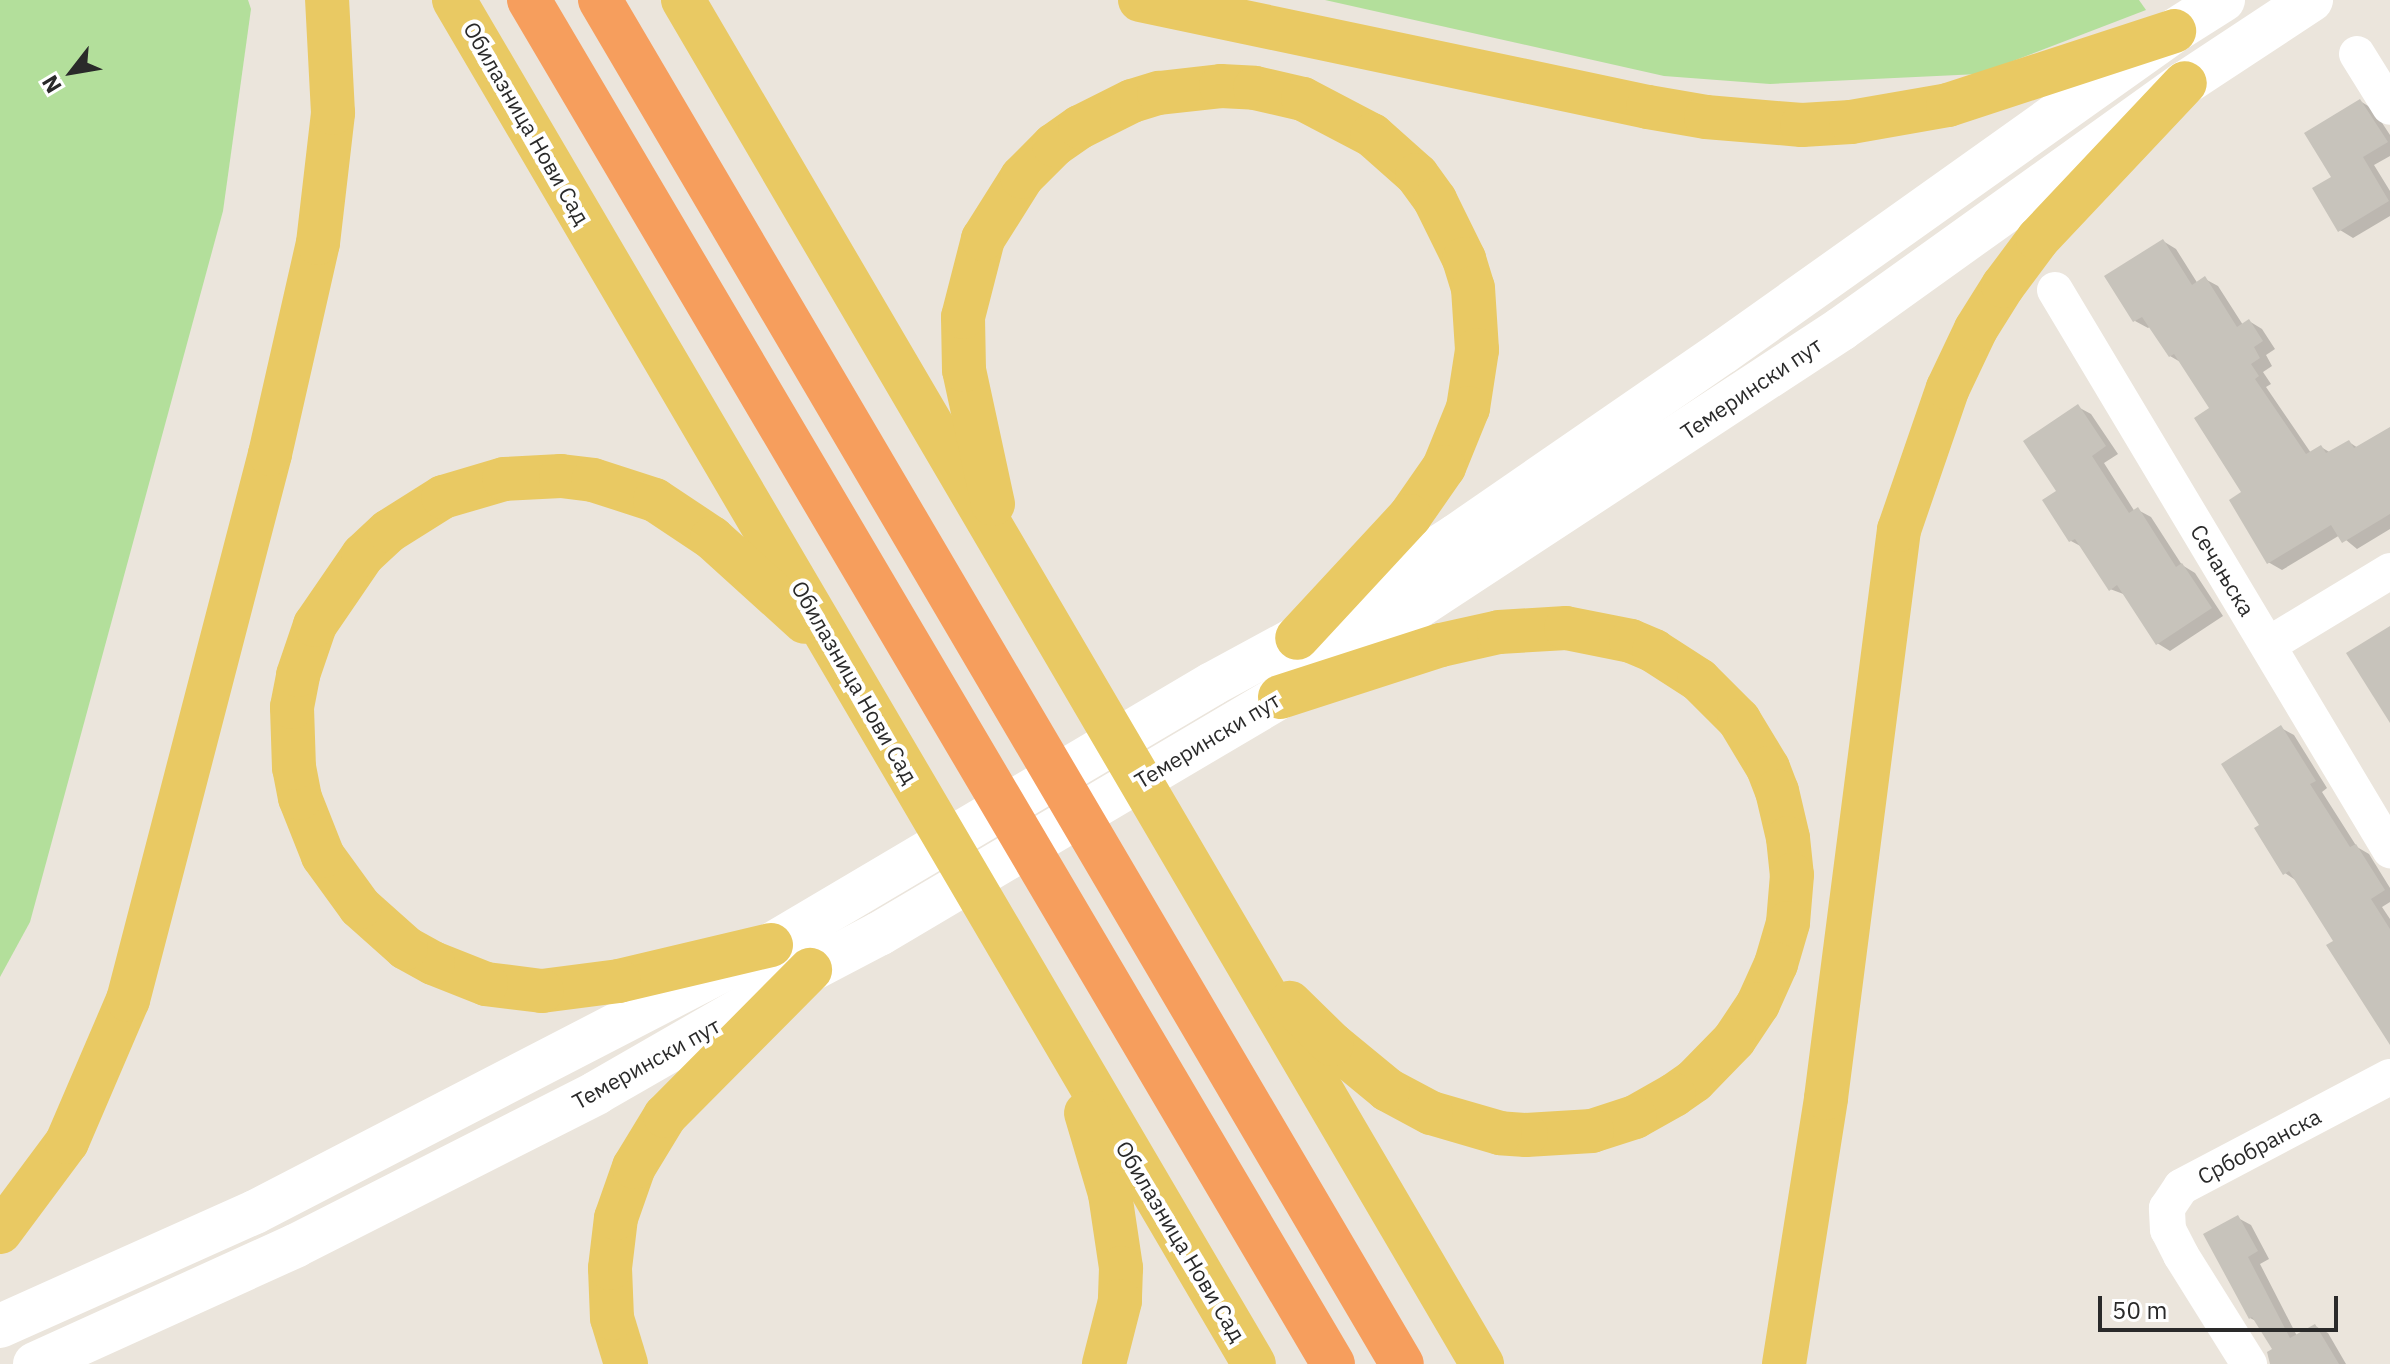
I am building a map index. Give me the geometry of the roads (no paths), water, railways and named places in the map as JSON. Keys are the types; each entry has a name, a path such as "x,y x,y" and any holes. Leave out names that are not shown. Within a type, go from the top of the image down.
{"highway":[{"path":"529,0 1333,1364"},
{"path":"600,0 1402,1364"}],"main road":[{"path":"0,1232 67,1142 128,1000 266,469 318,243 333,113 327,0"},
{"name":"Обилазница Нови Сад","path":"454,0 1254,1364"},
{"path":"683,0 1249,961 1482,1364"},
{"path":"1140,0 1648,107 1734,120 1802,125 1882,118 1948,105 2174,31"},
{"name":"Темерински пут","path":"0,1326 255,1212 771,945 1212,684 1297,638 1456,536 1723,352 2174,31 2223,0"},
{"name":"Темерински пут","path":"35,1364 419,1186 596,1093 810,970 879,934 1280,697 1841,329 2185,83 2311,0"},
{"path":"1784,1364 1826,1098 1899,530 1948,388 1976,329 2003,286 2038,239 2185,83"},
{"path":"1003,546 969,401 963,344 963,317 974,266 983,239 1002,205 1022,177 1054,145 1080,127 1132,101 1185,88 1221,86 1255,88 1303,99 1372,135 1417,175 1435,200 1464,259 1473,288 1477,350 1468,408 1438,476 1410,516 1297,638"},
{"path":"771,945 619,981 542,991 486,984 406,948 360,907 338,881 309,826 300,798 291,737 298,675 315,625 328,602 363,555 389,531 443,497 504,479 531,476 577,478 627,489 686,517 774,593 841,657"},
{"path":"1249,961 1332,1044 1410,1103 1475,1128 1550,1135 1592,1131 1635,1117 1694,1081 1734,1040 1758,1004 1768,985 1788,923 1792,875 1788,838 1768,768 1739,720 1722,702 1699,680 1654,651 1611,635 1578,629 1499,632 1441,645 1280,697"},
{"path":"626,1364 612,1318 610,1268 616,1218 634,1167 665,1116 810,970"},
{"path":"1063,1040 1102,1162 1117,1231 1120,1301 1104,1364"}],"street":[{"path":"2357,54 2390,107"},
{"name":"Сечањска","path":"2055,290 2390,850"},
{"path":"2268,645 2390,571"},
{"name":"Србобранска","path":"2249,1364 2181,1255 2168,1230 2167,1208 2181,1187 2390,1077"}]}
